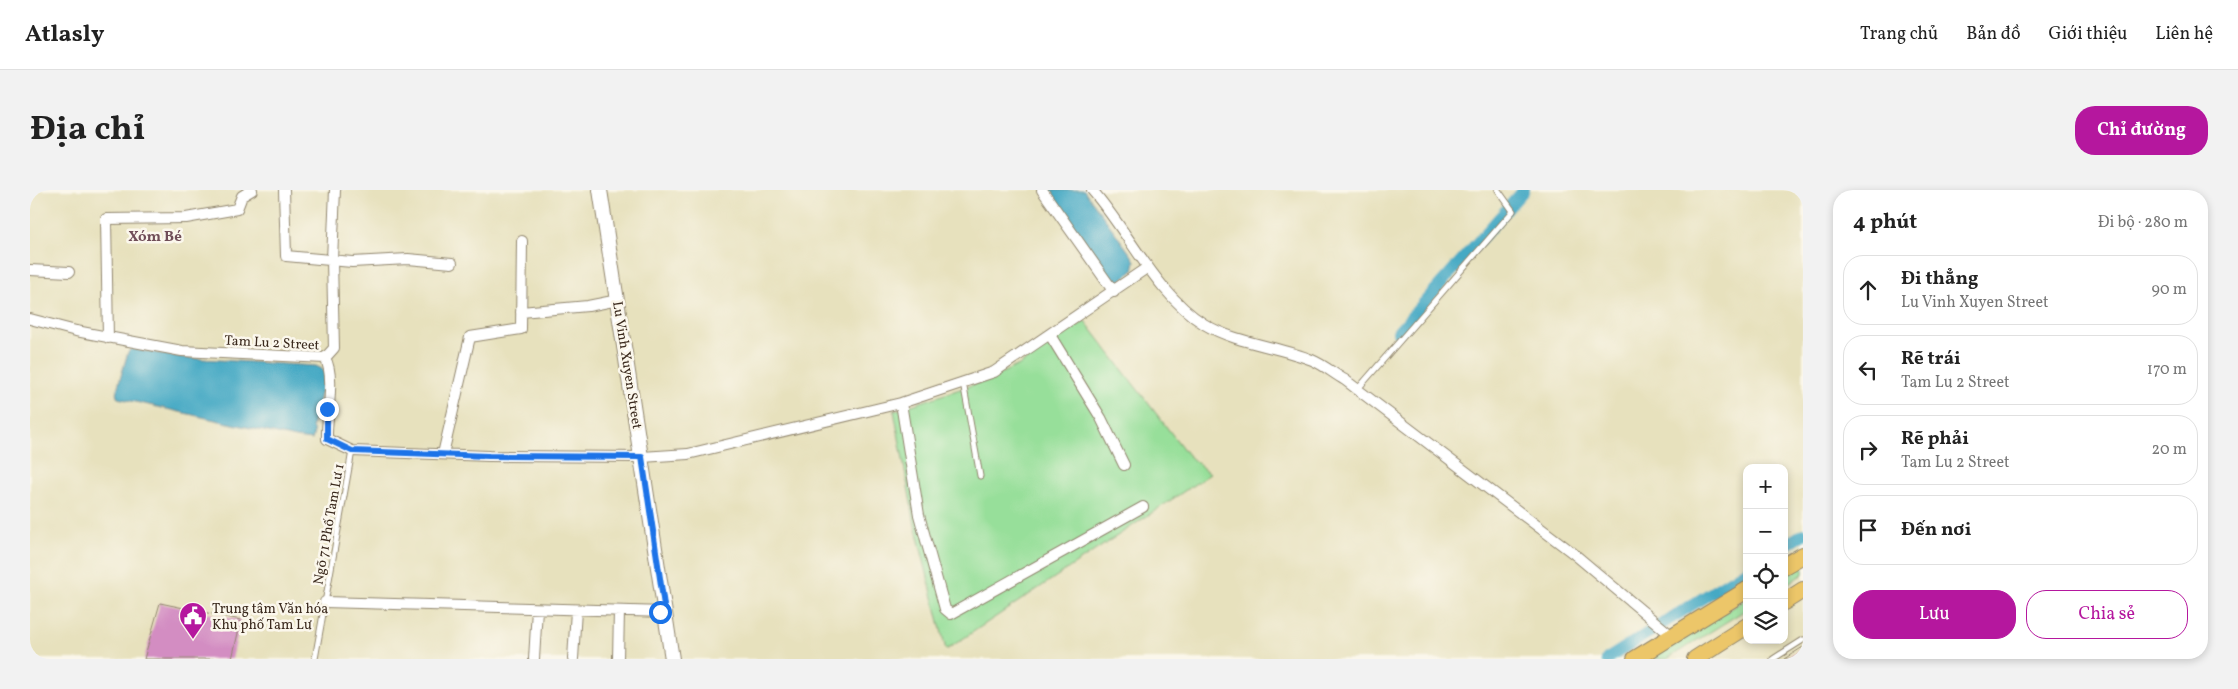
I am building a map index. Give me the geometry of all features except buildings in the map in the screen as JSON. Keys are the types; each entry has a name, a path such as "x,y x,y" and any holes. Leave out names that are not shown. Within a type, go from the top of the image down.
{"main road":[{"path":"1788,564 1803,555"},
{"path":"1788,599 1803,590"},
{"path":"1634,659 1668,632 1743,592"},
{"path":"1695,659 1743,629"}],"street":[{"path":"108,338 106,219 186,218 237,209 242,196 252,190 250,190"},
{"path":"284,190 286,256 352,262 408,259 452,263"},
{"path":"325,358 334,348 332,260 335,190"},
{"name":"Lu Vinh Xuyen Street","path":"600,190 672,659"},
{"path":"1042,190 1114,292"},
{"path":"1092,190 1148,267 1186,311 1204,324 1223,333 1313,360 1345,380 1356,391 1439,450 1668,632"},
{"path":"443,454 470,337 521,329 522,241"},
{"name":"Tam Lu 2 Street","path":"30,319 108,338 182,351 325,358 328,364 330,384 327,439 352,451 642,457 688,454 901,403 994,372 1123,286 1148,267"},
{"path":"30,270 69,272"},
{"path":"521,312 588,306 618,300"},
{"path":"1050,335 1101,418 1118,448 1124,465"},
{"path":"901,403 919,515 945,608 951,614 1143,507"},
{"path":"325,602 665,612"},
{"path":"534,659 537,609"},
{"path":"573,659 576,610"},
{"path":"618,611 618,659"}],"lane":[{"path":"1356,391 1513,211 1498,190"},
{"path":"963,382 980,476"},
{"name":"Ngõ 71 Phố Tam Lư 1","path":"315,659 352,451"},
{"path":"1773,659 1803,640"}],"green space":[{"path":"1085,321 1188,455 1210,474 946,650 915,525 894,411 987,380 1019,365"},
{"path":"1803,563 1803,574 1788,583 1788,572"},
{"path":"1743,601 1743,612 1667,659 1650,659"}],"water":[{"path":"1045,190 1084,190 1132,256 1135,261 1133,270 1118,283 1112,284"},
{"path":"131,349 187,358 316,366 322,369 325,374 312,427 314,432 312,440 295,438 118,398 116,393 128,352"}],"waterway":[{"path":"1398,332 1524,190"},
{"path":"1788,543 1803,534"},
{"path":"1607,659 1743,573"}],"place":[{"name":"Trung tâm Văn hóa Khu phố Tam Lư","path":"193,640"}],"district":[{"name":"Xóm Bé","path":"155,236"}],"route":[{"path":"327,409 327,439 331,443 352,451 489,456 642,457 665,612 660,612"}]}
